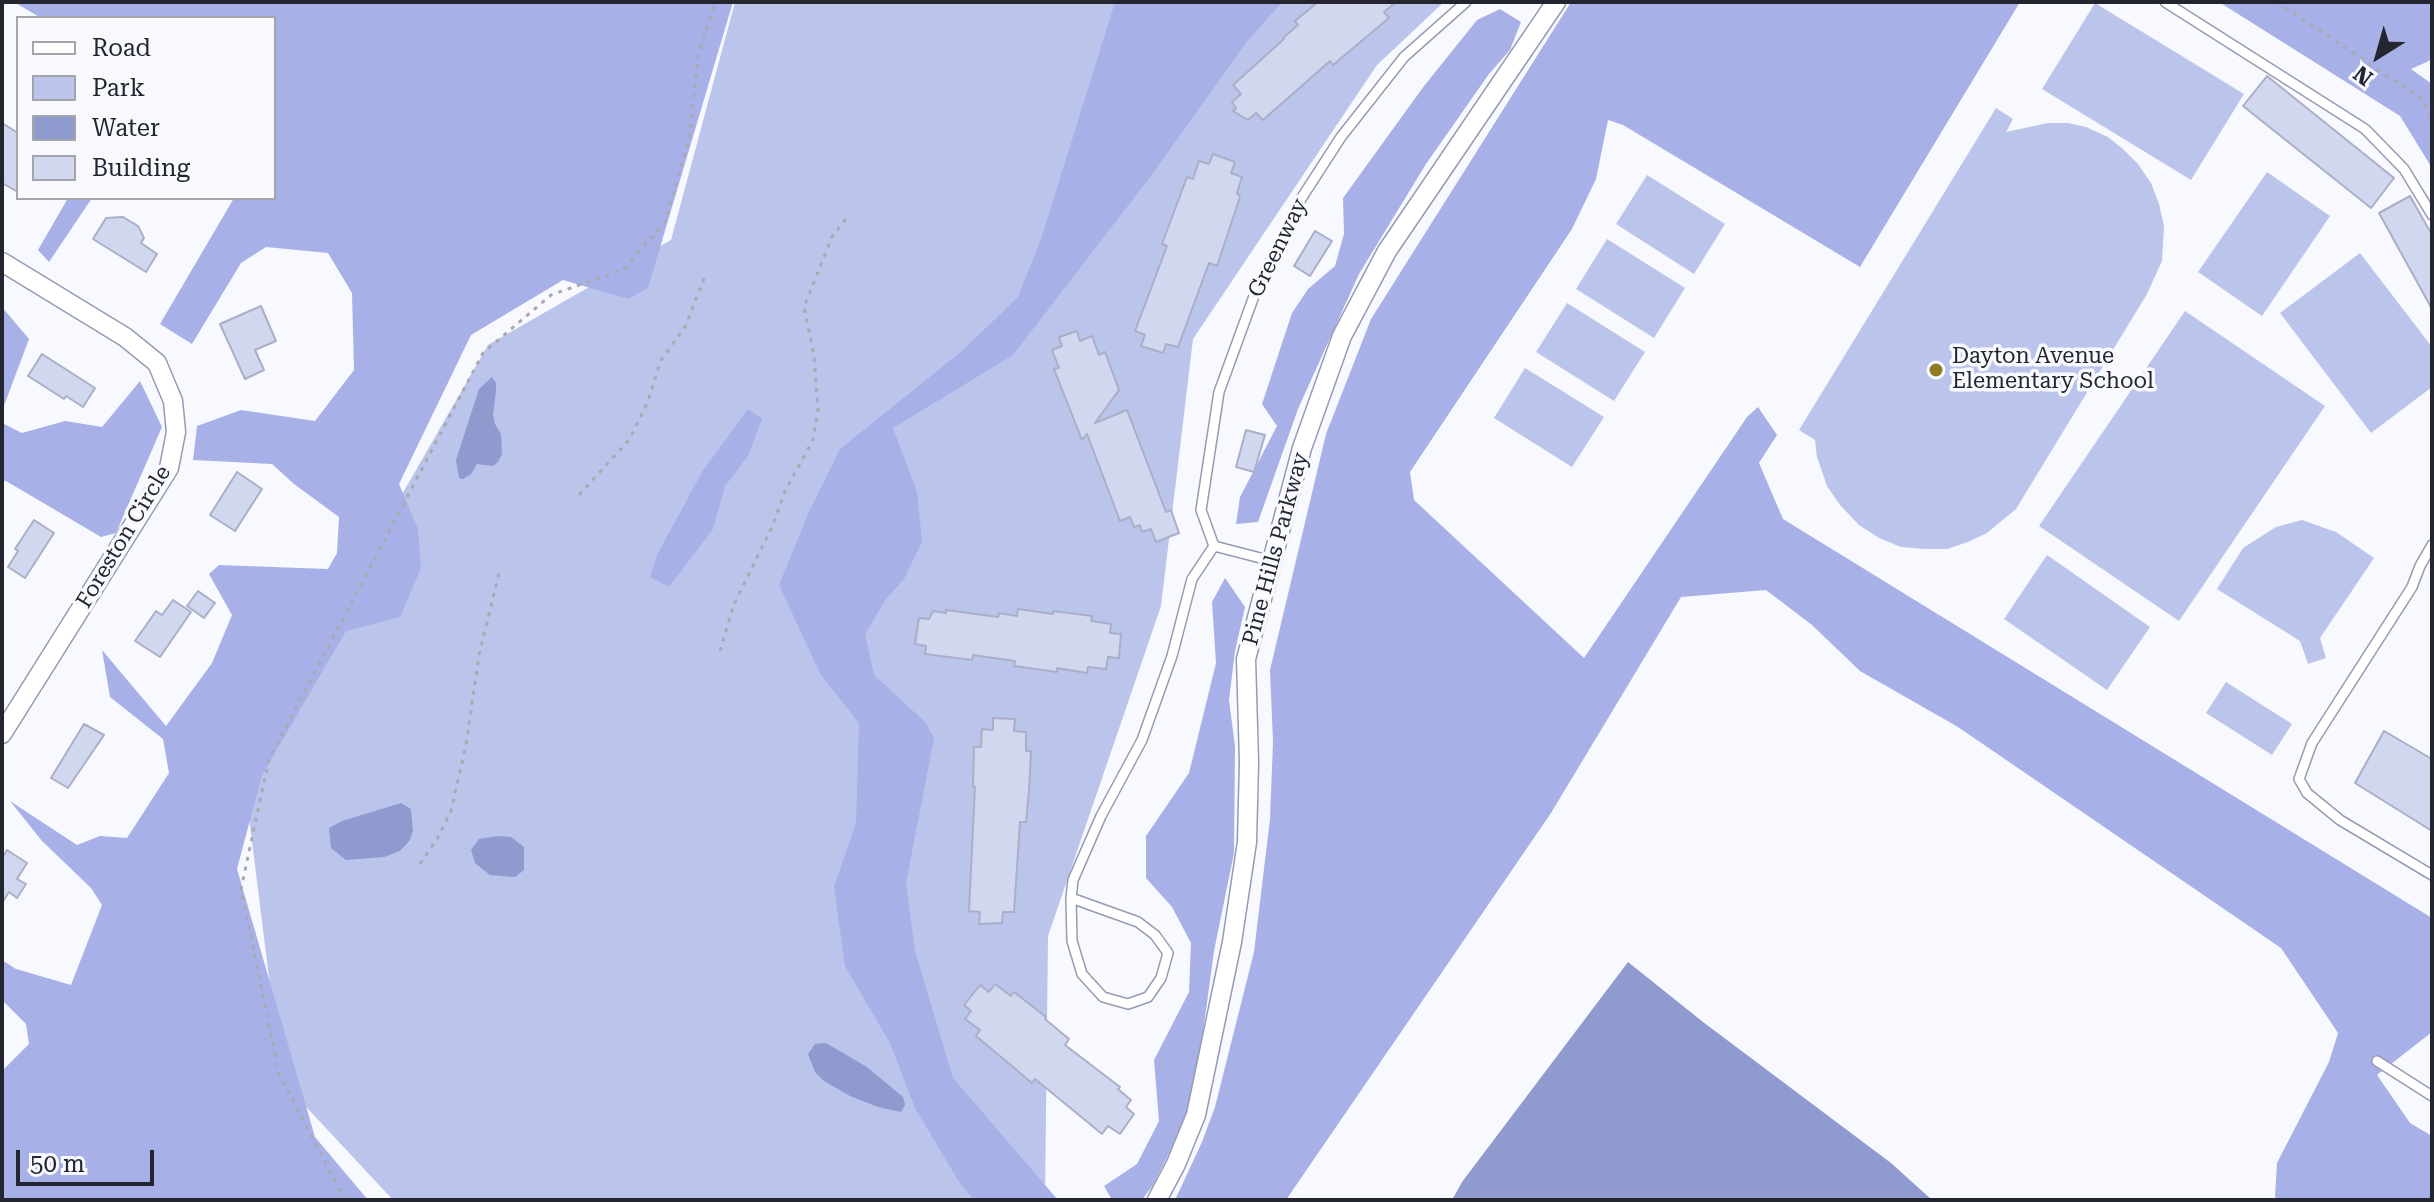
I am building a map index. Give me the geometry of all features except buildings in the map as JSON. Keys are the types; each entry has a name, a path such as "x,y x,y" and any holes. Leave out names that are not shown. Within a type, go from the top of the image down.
{"street":[{"name":"Pine Hills Parkway","path":"1157,1200 1196,1115 1232,942 1247,842 1249,762 1246,659 1302,448 1342,336 1387,251 1550,7"},
{"name":"Foreston Circle","path":"2,262 125,337 157,363 173,401 176,432 169,468 2,734"}],"lane":[{"name":"Greenway","path":"1214,546 1201,510 1219,392 1254,296 1299,202 1341,137 1404,57 1466,2"},
{"path":"2165,2 2365,129 2404,169 2432,215"},
{"path":"2432,545 2412,587 2312,743 2299,779 2307,793 2340,820 2432,875"},
{"path":"1071,898 1138,922 1155,935 1168,953 1161,978 1148,997 1128,1004 1103,997 1082,974 1072,941 1071,898 1073,880 1101,816 1142,740 1172,656 1192,579 1214,546 1272,561"},
{"path":"2377,1061 2432,1096"}],"path":[{"path":"345,1200 279,1074 241,889 269,759 483,353 551,295 624,269 665,222 689,139 698,56 715,2"},
{"path":"2277,2 2432,103"},
{"path":"2422,99 2432,118"},
{"path":"720,651 734,604 772,527 785,491 813,440 818,411 814,355 804,307 832,237 847,217"},
{"path":"579,495 629,440 647,404 661,360 685,327 705,276"},
{"path":"420,864 451,811 466,745 479,655 500,569"}],"green space":[{"path":"735,2 1444,2 1377,65 1193,339 1161,606 1048,936 1045,1200 393,1200 282,1081 243,770 488,345 671,240"},
{"path":"2095,3 2244,94 2191,180 2042,89"},
{"path":"1996,108 2013,119 2006,132 2048,123 2068,123 2108,137 2123,149 2151,183 2159,204 2164,226 2162,261 2147,294 2016,509 1987,533 1947,549 1901,547 1859,525 1840,505 1827,486 1815,440 1799,430"},
{"path":"2267,172 2330,216 2262,316 2198,272"},
{"path":"1647,175 1725,224 1694,274 1616,224"},
{"path":"1607,239 1685,288 1654,338 1576,289"},
{"path":"2360,253 2432,347 2432,387 2371,433 2280,313"},
{"path":"1567,303 1645,352 1614,401 1536,352"},
{"path":"2185,311 2325,406 2179,621 2039,526"},
{"path":"1525,368 1604,417 1572,467 1494,418"},
{"path":"2302,520 2336,532 2374,558 2320,638 2326,658 2308,664 2300,641 2217,589 2243,548 2276,527"},
{"path":"2047,555 2150,627 2107,690 2004,619"},
{"path":"2226,682 2292,724 2272,755 2206,713"}],"shaded area":[{"path":"14,2 733,2 648,288 628,299 563,280 471,335 399,484 418,529 421,568 400,617 346,631 262,775 237,869 315,1137 368,1200 2,1200 2,1071 29,1044 26,1024 2,1000 2,960 16,969 71,985 102,905 91,888 42,841 10,801 77,845 100,836 127,838 169,773 163,739 110,697 102,650 166,726 212,663 232,615 209,574 219,565 328,569 337,553 339,517 272,464 193,460 197,426 241,410 315,421 354,370 352,293 328,253 266,247 241,263 192,344 160,324 233,200 276,200 276,16 38,16"},
{"path":"1115,2 1282,2 1246,43 1150,177 1013,355 893,428 917,492 922,542 904,579 886,599 865,634 874,675 925,722 934,738 906,883 915,951 953,1078 1058,1200 974,1200 961,1185 915,1108 890,1043 845,966 834,887 856,823 859,723 821,675 779,585 809,512 840,449 962,351 1018,297 1041,239"},
{"path":"1571,2 2020,2 1860,267 1623,125 1608,120 1596,179 1572,229 1410,472 1414,500 1584,658 1747,417 1758,407 1777,435 1759,463 1783,519 2432,918 2432,1032 2377,1075 2410,1123 2432,1136 2432,1200 2278,1200 2275,1197 2277,1163 2329,1062 2338,1033 2281,948 1958,727 1860,671 1812,625 1766,590 1681,597 1551,813 1286,1200 1175,1200 1215,1107 1254,952 1270,819 1273,742 1270,670 1326,434 1371,319"},
{"path":"2219,2 2432,2 2432,56 2429,61 2411,69 2432,84 2432,168 2400,116"},
{"path":"1500,9 1521,22 1510,50 1489,74 1426,164 1359,274 1298,409 1258,522 1236,524 1240,497 1277,426 1262,404 1292,313 1308,289 1335,266 1344,234 1343,198 1424,86 1477,20"},
{"path":"67,200 91,200 49,262 38,250"},
{"path":"2,307 29,339 2,411"},
{"path":"140,381 162,427 116,533 101,537 2,481 2,423 22,433 65,421 102,427"},
{"path":"748,409 762,419 748,456 725,486 713,529 669,587 650,577 657,555 702,472"},
{"path":"1225,578 1245,607 1229,700 1235,746 1234,853 1214,951 1193,1106 1153,1185 1142,1200 1112,1200 1104,1186 1137,1164 1159,1121 1154,1060 1189,992 1191,943 1172,907 1146,878 1146,836 1189,773 1216,663 1212,602"}],"water":[{"path":"492,377 496,383 493,415 501,434 502,454 493,466 477,464 471,474 459,478 456,460 479,389"},
{"path":"401,803 411,809 413,831 400,851 384,857 346,860 331,848 329,828"},
{"path":"511,837 524,847 524,870 515,877 490,875 475,863 471,850 479,839"},
{"path":"1628,962 1891,1163 1932,1200 1452,1200 1462,1182"},
{"path":"826,1043 867,1067 903,1097 905,1105 901,1112 850,1096 824,1081 815,1072 808,1054 815,1044"}],"place":[{"name":"Dayton Avenue Elementary School","path":"1936,370"}]}
